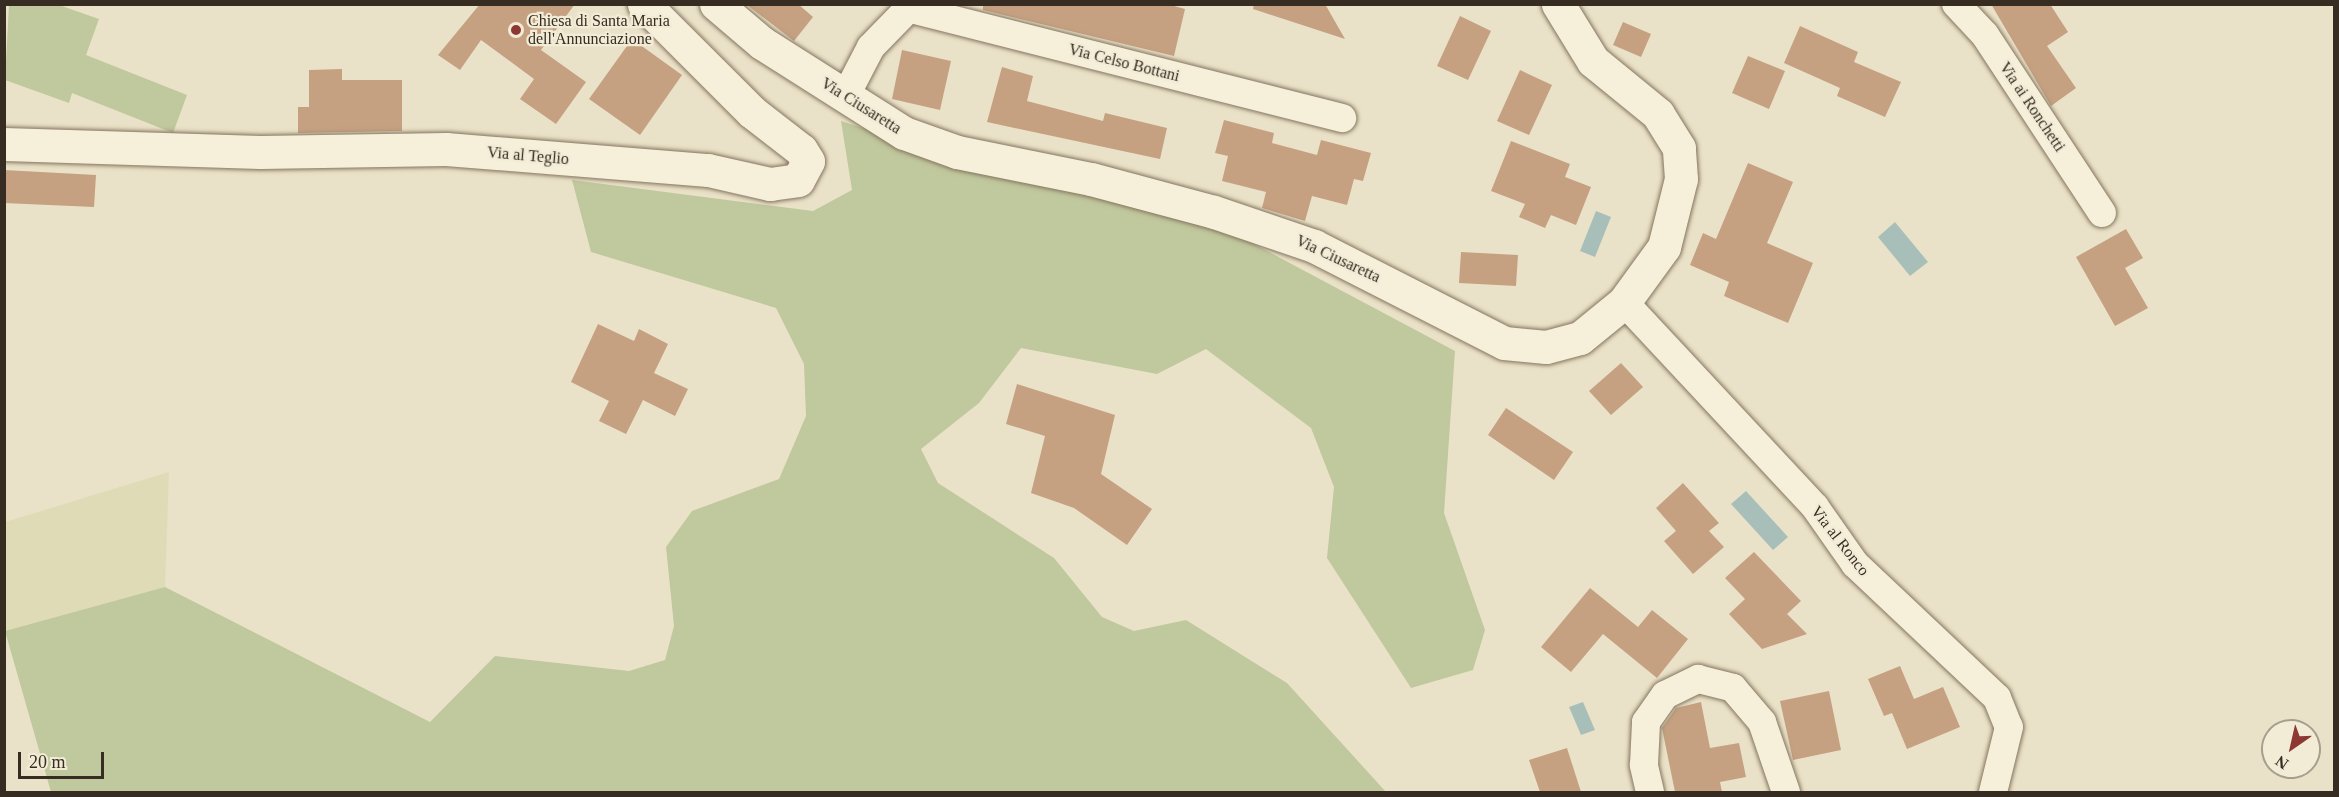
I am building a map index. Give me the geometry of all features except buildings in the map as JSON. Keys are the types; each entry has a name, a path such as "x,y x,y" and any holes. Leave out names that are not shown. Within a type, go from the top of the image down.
{"street":[{"name":"Via al Teglio","path":"4,144 260,152 446,149 708,170 770,184 798,180 808,161 801,150 752,112 644,4"},
{"name":"Via Ciusaretta","path":"716,4 845,97 904,133 957,152 1091,179 1314,246 1504,343 1546,347 1580,338 1624,302 1664,247 1677,211 1680,148 1658,114 1593,61 1558,4"},
{"name":"Via ai Ronchetti","path":"1956,4 1985,35 2103,213"},
{"name":"Via Celso Bottani","path":"845,97 871,47 910,6 1342,118"},
{"name":"Via al Ronco","path":"1624,302 1815,507 1855,564 1997,698 2009,727 1994,792"},
{"path":"1650,792 1644,765 1646,722 1665,695 1698,679 1733,688 1762,722 1786,792"}],"shaded area":[{"path":"169,472 165,587 5,631 5,522"}],"green space":[{"path":"9,5 59,5 99,19 86,55 187,95 173,133 72,93 69,103 5,80"},
{"path":"841,121 1025,181 1222,227 1455,351 1444,513 1485,630 1473,670 1411,688 1327,558 1334,487 1311,428 1206,349 1157,374 1021,348 979,403 921,449 938,483 1054,558 1102,617 1134,631 1186,620 1287,683 1386,792 51,792 5,631 165,587 430,722 495,656 629,671 665,660 674,626 666,547 692,511 779,479 806,416 804,364 776,308 591,252 572,180 813,211 852,190"}],"water":[{"path":"1596,211 1611,217 1595,257 1580,251"},
{"path":"1895,222 1928,262 1910,276 1878,237"},
{"path":"1746,491 1788,537 1773,550 1731,504"},
{"path":"1583,702 1595,730 1581,735 1569,707"}],"place":[{"name":"Chiesa di Santa Maria dell'Annunciazione","path":"516,30"}]}
